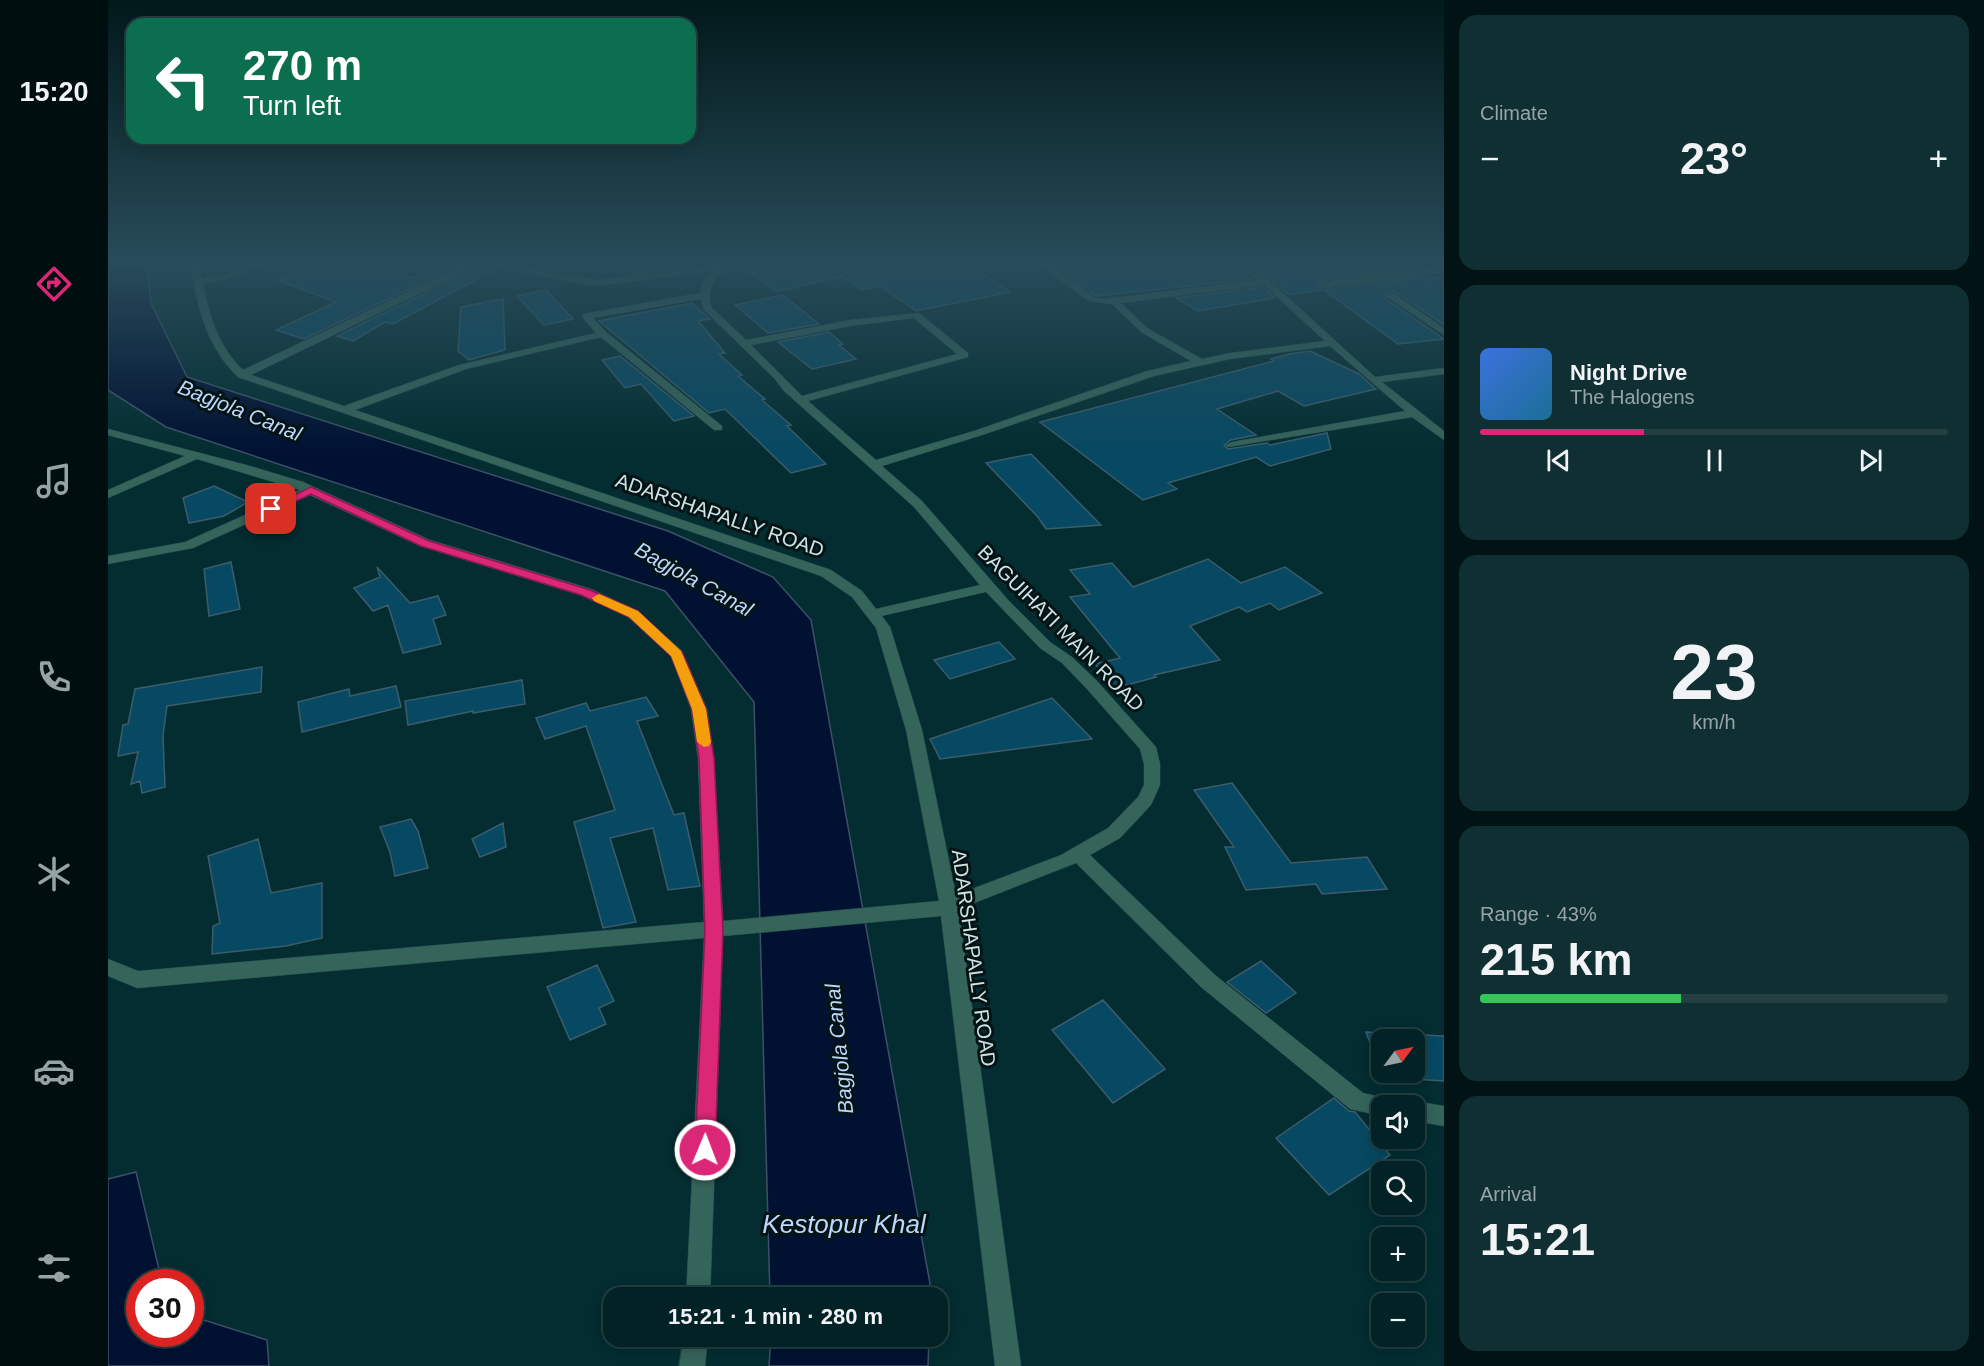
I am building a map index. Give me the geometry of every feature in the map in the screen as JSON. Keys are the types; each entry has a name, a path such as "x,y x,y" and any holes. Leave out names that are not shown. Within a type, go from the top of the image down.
{"street":[{"name":"ADARSHAPALLY ROAD","path":"208,325 221,352 242,375 826,573 857,594 883,627 914,730 949,908 1008,1366"},
{"path":"242,375 346,325"},
{"path":"594,325 718,428"},
{"name":"BAGUIHATI MAIN ROAD","path":"725,325 800,400 918,504 989,587 1045,645 1067,660 1121,714 1148,747 1152,764 1152,785 1145,801 1114,833 1067,860 958,902 949,908"},
{"path":"744,343 841,325"},
{"path":"800,400 964,355 928,325"},
{"path":"1139,325 1200,362"},
{"path":"1312,325 1373,380 1444,437"},
{"path":"344,411 422,380 463,367 603,334"},
{"path":"873,465 978,433 1131,379 1200,362 1274,349 1332,343"},
{"path":"1373,380 1444,371"},
{"path":"1232,446 1414,413"},
{"path":"108,432 246,468 311,490 425,543 586,592 633,614 677,654 699,709 706,758 714,931 698,1287"},
{"path":"108,494 196,455"},
{"path":"108,560 188,545 311,490"},
{"path":"872,614 989,587"},
{"path":"1078,854 1208,981 1358,1102 1371,1104"},
{"path":"108,967 137,980 458,949 714,931 949,908"},
{"path":"1425,1113 1444,1116"},
{"path":"692,1366 695,1347"}],"water":[{"name":"Kestopur Khal","path":"108,325 162,325 187,377 668,531 773,577 811,620 930,1287 770,1287 754,702 665,591 166,427 108,390"},
{"path":"136,1172 159,1269 126,1269 126,1347 204,1347 204,1320 267,1340 269,1366 108,1366 108,1179"},
{"path":"770,1347 929,1347 928,1366 769,1366"}],"building":[{"path":"287,325 334,325 304,339 276,330"},
{"path":"360,325 380,325 353,341 337,336"},
{"path":"460,325 504,325 505,350 469,360 458,351"},
{"path":"603,325 701,325 725,353 719,354 742,375 738,376 791,425 787,426 826,464 791,473 725,409 709,413"},
{"path":"758,325 815,325 768,333"},
{"path":"1372,325 1423,325 1444,339 1398,344"},
{"path":"829,332 843,344 839,345 856,359 812,369 778,342"},
{"path":"1310,351 1359,374 1376,389 1304,406 1278,391 1217,409 1256,435 1231,440 1224,445 1228,449 1267,443 1270,445 1327,433 1331,449 1270,466 1256,457 1168,483 1177,489 1143,500 1040,422 1274,361 1271,359 1289,354"},
{"path":"620,356 694,416 674,421 641,384 625,388 602,360"},
{"path":"1031,454 1101,525 1046,529 1038,517 986,463"},
{"path":"214,486 248,502 224,516 189,523 183,498"},
{"path":"1208,559 1241,583 1285,567 1322,593 1279,610 1270,603 1247,612 1239,607 1190,626 1220,660 1154,675 1156,677 1116,688 1095,664 1120,658 1070,597 1090,594 1070,570 1112,563 1133,587"},
{"path":"231,562 240,609 209,616 204,569"},
{"path":"377,567 410,603 438,596 446,615 433,619 441,644 403,653 388,605 373,611 354,588 380,577"},
{"path":"999,642 1015,659 950,679 934,660"},
{"path":"262,667 261,692 167,706 163,736 165,787 142,793 140,781 131,784 138,752 118,756 123,725 128,724 135,689"},
{"path":"522,680 525,704 473,713 473,711 408,725 405,701"},
{"path":"396,686 401,707 302,732 298,702 349,689 350,696"},
{"path":"646,697 658,716 637,721 674,815 684,813 700,886 668,890 653,828 610,838 636,922 603,928 574,822 615,810 586,726 545,739 536,718 586,703 590,711"},
{"path":"1052,698 1092,739 940,759 930,739"},
{"path":"1232,783 1291,863 1367,857 1387,889 1322,894 1316,884 1246,890 1225,847 1234,847 1194,790"},
{"path":"411,819 418,831 428,868 395,876 390,852 380,827"},
{"path":"503,823 506,847 480,857 472,839"},
{"path":"258,839 271,893 322,883 322,938 286,946 212,954 213,926 220,923 208,856"},
{"path":"1261,961 1296,993 1266,1013 1227,982"},
{"path":"597,965 614,1001 599,1008 606,1024 570,1040 547,987"},
{"path":"1103,1000 1165,1069 1113,1103 1052,1030"},
{"path":"1366,1032 1371,1032 1371,1045"},
{"path":"1425,1035 1444,1036 1444,1081 1425,1080"},
{"path":"1334,1098 1349,1111 1355,1112 1371,1132 1371,1149 1385,1149 1390,1155 1381,1161 1371,1161 1371,1167 1329,1195 1276,1138"}],"slow traffic":[{"path":"599,598 633,614 677,654 699,709 704,742"}],"route":[{"path":"271,509 311,490 384,526 425,543 586,592 633,614 677,654 699,709 706,758 714,931 705,1150"}],"water label":[{"name":"Bagjola Canal","path":"240,410"},
{"name":"Bagjola Canal","path":"694,579"},
{"name":"Bagjola Canal","path":"839,1049"}]}
